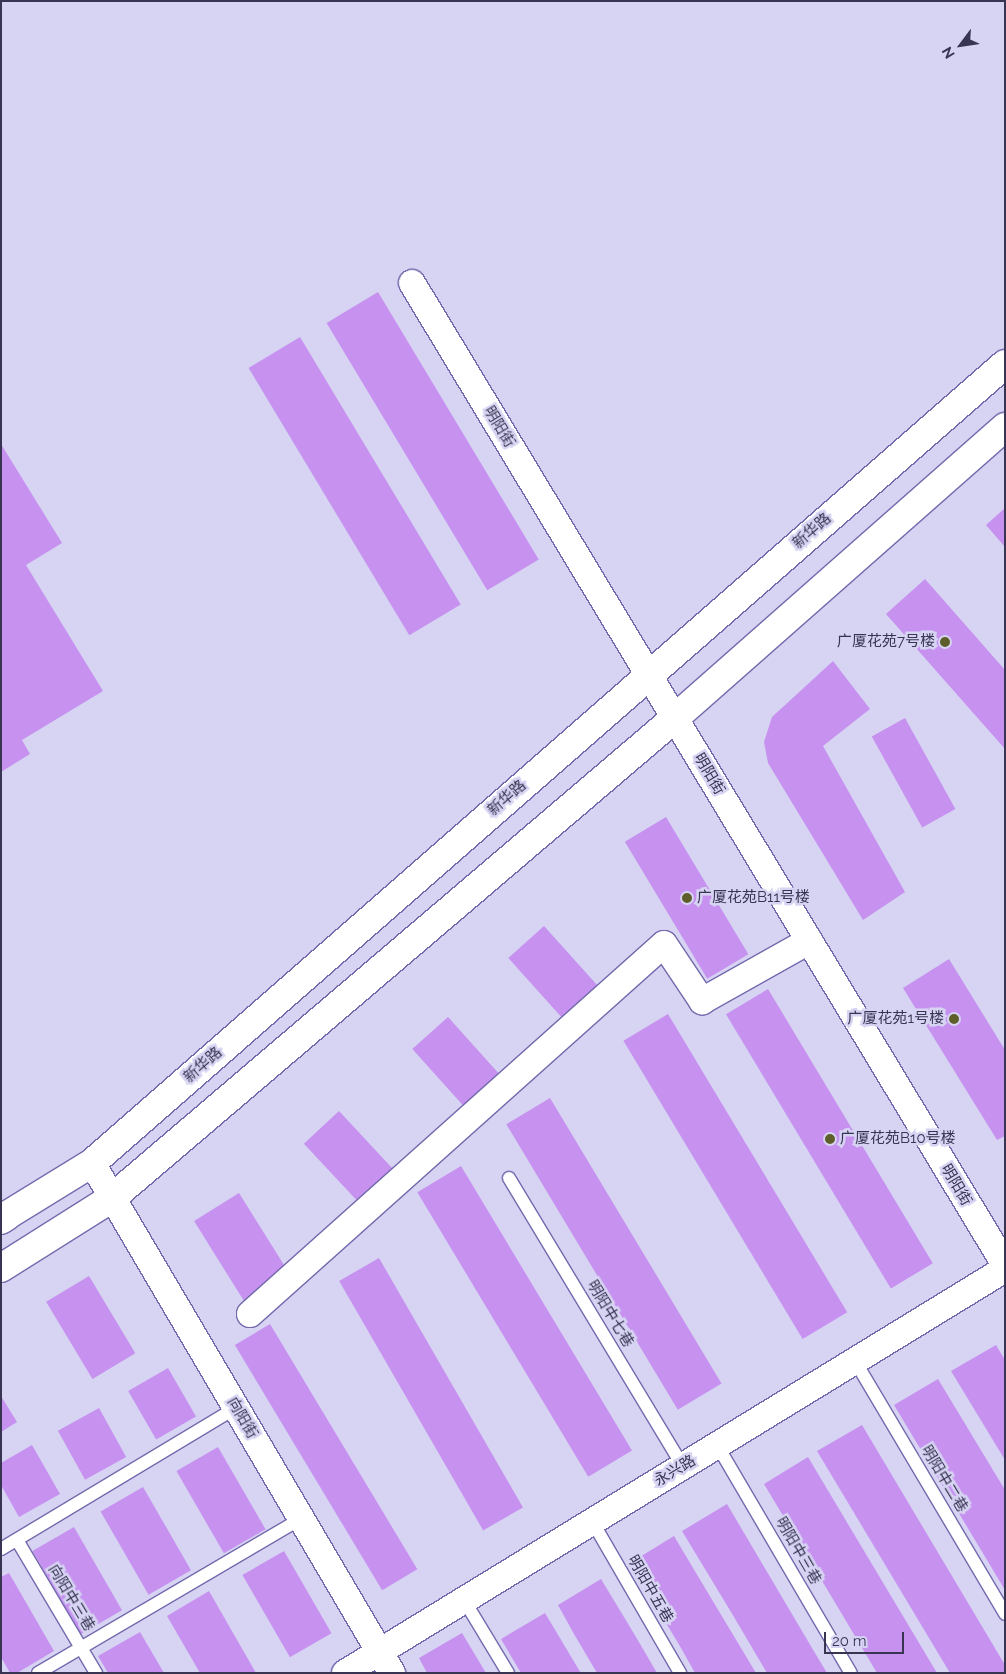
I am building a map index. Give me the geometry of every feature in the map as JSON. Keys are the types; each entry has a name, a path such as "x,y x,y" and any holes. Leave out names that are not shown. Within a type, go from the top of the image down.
{"street":[{"name":"明阳街","path":"412,283 809,941 1003,1258"},
{"name":"新华路","path":"3,1218 92,1163 648,674 1005,364"},
{"path":"1,1268 112,1198 675,718 1005,427"},
{"path":"250,1314 664,944 702,1002 809,941"},
{"name":"向阳街","path":"92,1163 385,1662"},
{"name":"永兴路","path":"344,1673 385,1662 464,1600 855,1361 1003,1258"}],"lane":[{"name":"明阳中七巷","path":"508,1178 683,1466"},
{"name":"明阳中二巷","path":"855,1361 1005,1614"},
{"path":"1,1550 236,1408"},
{"name":"明阳中三巷","path":"717,1445 851,1673"},
{"path":"38,1673 300,1519"},
{"name":"明阳中五巷","path":"592,1521 680,1673"},
{"name":"向阳中三巷","path":"17,1540 96,1673"},
{"path":"464,1600 508,1673"}],"building":[{"path":"378,292 539,559 487,590 327,323"},
{"path":"300,337 461,604 409,635 249,368"},
{"path":"1,444 62,543 26,565 103,691 22,740 30,754 1,772"},
{"path":"1005,508 1005,547 986,525"},
{"name":"广厦花苑7号楼","path":"925,579 1005,670 1005,749 886,614"},
{"path":"833,661 870,709 823,746 905,892 863,920 768,763 764,742 772,717"},
{"path":"905,718 955,809 922,827 872,736"},
{"name":"广厦花苑B11号楼","path":"666,817 748,954 707,979 625,842"},
{"path":"544,926 603,991 567,1024 508,958"},
{"name":"广厦花苑1号楼","path":"949,959 1005,1050 1005,1136 997,1140 903,988"},
{"name":"广厦花苑B10号楼","path":"768,989 933,1263 891,1289 726,1014"},
{"path":"668,1014 847,1312 803,1339 623,1041"},
{"path":"448,1017 506,1081 470,1113 412,1049"},
{"path":"550,1098 722,1383 678,1410 506,1124"},
{"path":"339,1111 398,1175 363,1207 304,1144"},
{"path":"461,1166 632,1451 588,1477 417,1192"},
{"path":"239,1193 290,1274 245,1302 194,1221"},
{"path":"379,1258 523,1507 483,1530 339,1281"},
{"path":"89,1276 135,1353 92,1379 46,1302"},
{"path":"270,1324 417,1569 382,1590 235,1345"},
{"path":"996,1345 1005,1360 1005,1460 951,1371"},
{"path":"168,1368 196,1416 156,1439 128,1391"},
{"path":"938,1379 1005,1490 1005,1590 894,1405"},
{"path":"1,1396 17,1422 1,1432"},
{"path":"99,1408 126,1457 85,1480 58,1431"},
{"path":"862,1425 1005,1665 1005,1673 950,1673 817,1451"},
{"path":"32,1445 60,1494 19,1517 1,1485 1,1463"},
{"path":"218,1447 266,1529 224,1553 176,1471"},
{"path":"808,1457 937,1673 877,1673 764,1484"},
{"path":"143,1487 191,1570 149,1595 101,1512"},
{"path":"727,1504 827,1673 767,1673 682,1531"},
{"path":"74,1527 122,1610 80,1634 32,1551"},
{"path":"674,1536 756,1673 695,1673 630,1563"},
{"path":"284,1551 332,1633 290,1657 242,1575"},
{"path":"9,1573 54,1651 17,1673 10,1673 1,1657 1,1577"},
{"path":"601,1579 657,1673 597,1673 558,1605"},
{"path":"209,1591 256,1673 200,1673 167,1616"},
{"path":"545,1613 581,1673 521,1673 518,1668 501,1639"},
{"path":"140,1632 164,1673 108,1673 98,1656"},
{"path":"462,1633 486,1673 427,1673 419,1658"}],"place":[{"name":"广厦花苑7号楼","path":"945,642"},
{"name":"广厦花苑B11号楼","path":"687,898"},
{"name":"广厦花苑1号楼","path":"954,1019"},
{"name":"广厦花苑B10号楼","path":"830,1139"}]}
